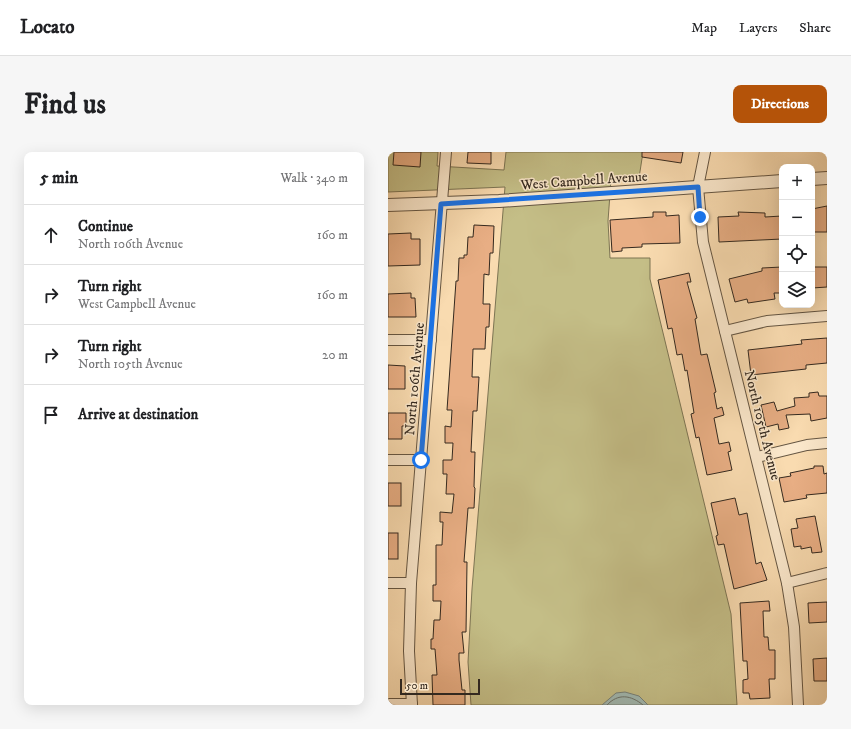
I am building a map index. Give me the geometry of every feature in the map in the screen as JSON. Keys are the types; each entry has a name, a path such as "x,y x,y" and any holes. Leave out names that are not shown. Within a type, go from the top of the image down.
{"street":[{"name":"North 106th Avenue","path":"412,705 409,651 411,583 446,152"},
{"name":"North 105th Avenue","path":"705,152 698,187 704,242 787,583 794,627 798,705"},
{"path":"815,179 827,178"},
{"name":"West Campbell Avenue","path":"388,205 441,204 779,181"},
{"path":"725,330 780,320 827,316"},
{"path":"388,340 431,340"},
{"path":"757,457 807,445 827,443"},
{"path":"388,460 421,460"},
{"path":"787,583 827,573"},
{"path":"388,583 411,583"},
{"path":"388,704 412,705"}],"shaded area":[{"path":"388,152 438,152 437,166 504,170 506,152 643,152 639,178 611,180 608,221 610,258 650,258 650,279 731,614 737,705 471,705 468,662 472,589 505,187 388,192"}],"water":[{"path":"625,692 639,696 648,705 602,705 616,693"}],"building":[{"path":"394,152 421,152 420,167 393,165"},
{"path":"468,152 491,152 491,164 467,163"},
{"path":"642,152 683,152 681,163 642,157"},
{"path":"827,206 827,232 815,232 815,208"},
{"path":"653,212 666,212 666,216 679,215 680,243 642,244 642,247 622,248 622,251 612,252 610,220 653,217"},
{"path":"738,212 765,213 765,217 779,216 779,239 719,242 718,217 739,216"},
{"path":"474,225 494,226 493,253 490,253 489,275 484,274 483,304 490,304 489,327 486,327 485,349 473,349 472,377 479,377 477,411 473,411 471,452 475,452 475,488 474,508 468,508 464,562 467,562 466,632 462,632 464,653 459,653 462,690 465,690 465,705 433,705 432,675 437,675 435,649 431,649 431,639 433,639 434,620 440,620 441,601 433,601 433,585 436,585 436,545 442,545 443,522 440,522 440,512 452,513 454,494 446,494 447,474 443,474 443,460 452,460 453,443 445,443 445,426 451,427 452,410 447,410 456,281 458,281 459,258 464,258 464,255 467,255 468,237 473,237"},
{"path":"411,233 411,239 420,239 420,265 388,266 388,234"},
{"path":"779,267 779,293 774,293 775,299 748,303 747,299 735,302 729,279 762,271 762,268"},
{"path":"815,267 827,267 827,287 815,288"},
{"path":"689,273 691,282 687,282 697,318 695,319 701,355 707,354 716,392 714,393 717,409 722,407 724,415 714,418 719,444 729,442 731,451 728,452 732,470 707,475 699,437 696,438 691,414 694,413 687,370 685,371 682,354 677,355 672,328 668,329 658,280"},
{"path":"411,293 411,298 415,298 416,317 388,317 388,294"},
{"path":"827,338 827,363 806,365 806,369 751,375 748,350 802,344 801,340"},
{"path":"388,365 405,366 405,389 388,389"},
{"path":"818,392 819,396 827,396 827,418 811,421 810,414 786,415 789,428 779,430 778,424 766,427 761,405 774,402 777,411 795,406 794,398 809,397 809,393"},
{"path":"388,413 406,413 406,426 402,426 402,439 388,439"},
{"path":"814,466 823,466 824,474 827,473 827,493 806,495 807,498 784,502 779,478 791,476 790,473 814,468"},
{"path":"388,483 401,483 401,506 388,506"},
{"path":"735,498 739,515 747,513 756,564 761,562 767,580 734,589 724,544 718,545 716,536 718,535 711,503"},
{"path":"815,516 822,552 812,553 811,547 801,549 801,546 794,547 791,529 798,528 796,519"},
{"path":"388,533 398,533 398,559 388,559"},
{"path":"769,601 770,611 763,611 764,637 768,637 769,650 775,650 775,679 769,679 770,698 750,699 749,693 743,693 743,680 748,679 747,661 743,661 740,603"},
{"path":"827,602 827,622 809,623 808,603"},
{"path":"827,658 827,681 814,681 813,659"}],"route":[{"path":"421,460 441,204 698,187 700,217"}]}
